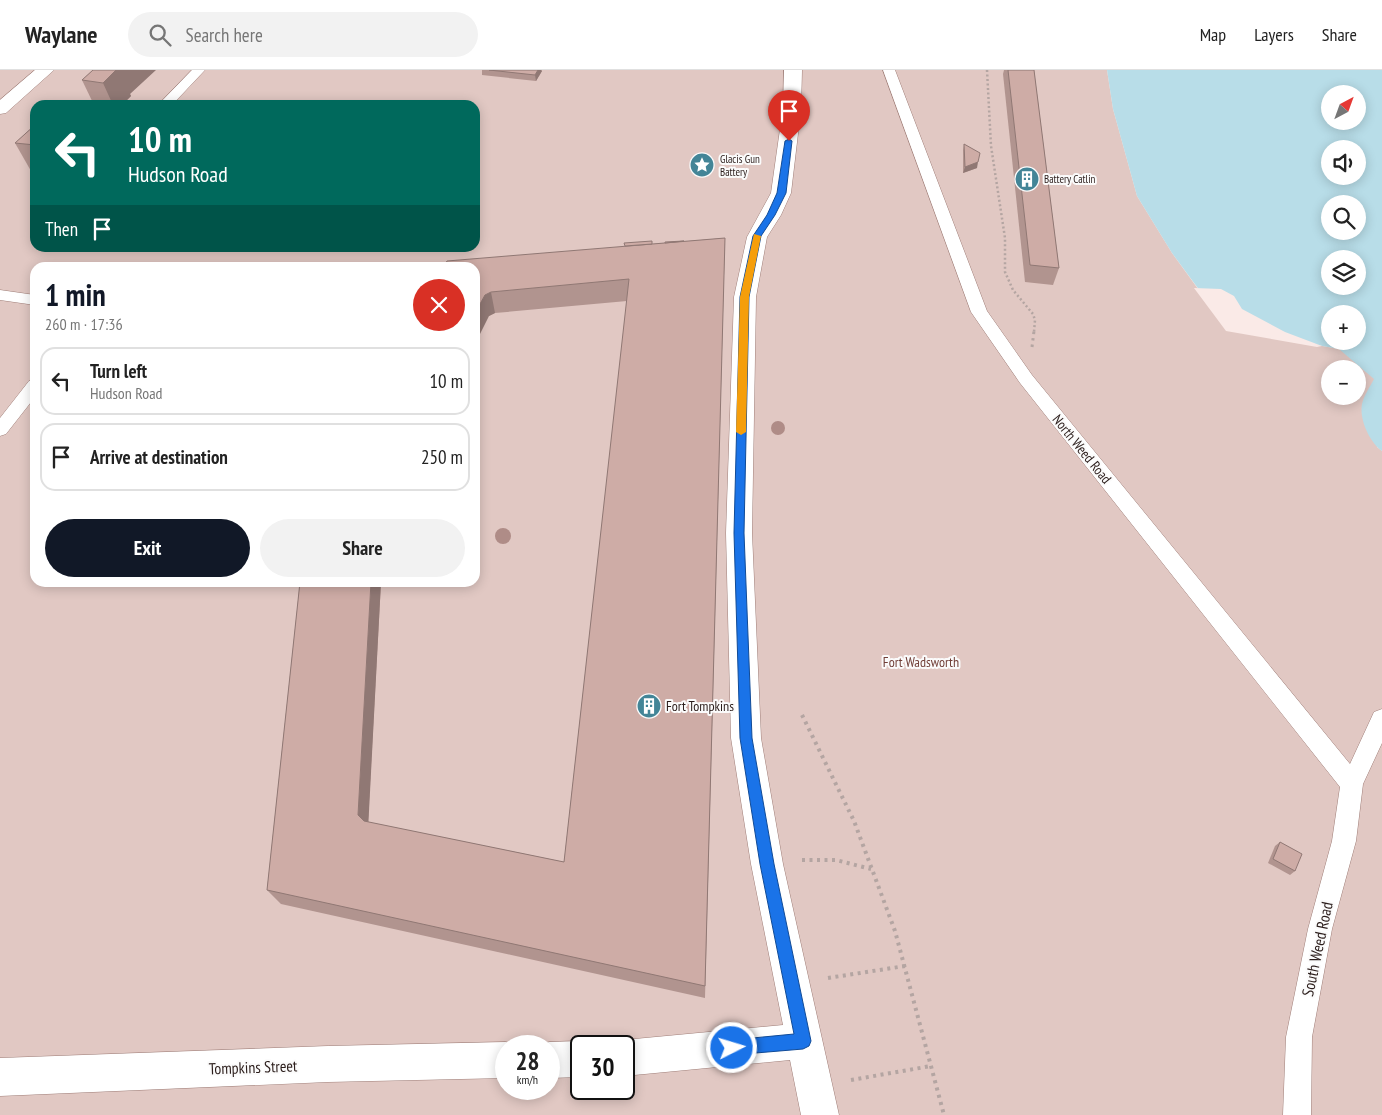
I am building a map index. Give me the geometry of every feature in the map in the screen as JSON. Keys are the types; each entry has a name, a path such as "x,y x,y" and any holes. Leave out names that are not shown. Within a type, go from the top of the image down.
{"street":[{"path":"0,109 45,70"},
{"path":"793,70 792,108 782,193 771,215 757,236 745,297 739,533 746,738 767,864 820,1115"},
{"path":"635,1057 803,1041"},
{"name":"Tompkins Street","path":"0,1077 328,1064 495,1060"}],"lane":[{"path":"170,100 199,70"},
{"name":"North Weed Road","path":"888,70 979,312 1026,379 1352,784"},
{"path":"0,295 30,299"},
{"path":"0,430 30,391"},
{"name":"South Weed Road","path":"1297,1115 1299,1037 1320,929 1344,841 1352,784 1382,719"}],"path":[{"path":"987,70 991,146 1005,238 1005,272 1013,290 1029,308 1035,320 1035,336 1026,379"},
{"path":"802,715 854,820 872,870 905,966 944,1115"},
{"path":"802,860 836,860 872,870"},
{"path":"828,978 905,966"},
{"path":"851,1080 931,1066"}],"green space":[{"name":"Fort Wadsworth","path":"0,70 1107,70 1113,109 1137,196 1172,253 1227,329 1321,346 1321,350 1366,350 1366,341 1382,336 1377,447 1382,451 1382,1115 0,1115"}],"water":[{"path":"1107,70 1382,70 1382,451 1373,442 1366,430 1362,417 1362,405 1366,405 1366,394 1374,379 1366,372 1366,360 1352,360 1340,350 1366,350 1366,305 1321,305 1321,346 1228,329 1172,253 1137,196 1113,109"}],"pier":[{"path":"1194,288 1221,289 1234,296 1242,309 1285,332 1321,346 1317,347 1226,331"}],"building":[{"path":"93,70 116,70 103,83 82,80"},
{"path":"489,70 538,70 535,75"},
{"name":"Battery Catlin","path":"1008,70 1034,70 1059,268 1030,265"},
{"path":"30,130 30,144 15,143"},
{"path":"964,144 980,153 978,162 965,167"},
{"name":"Fort Tompkins","path":"725,238 705,986 267,890 299,587 371,587 358,815 364,821 564,862 629,279 491,292 485,295 480,304 480,262 447,261"},
{"path":"652,241 652,244 625,246 624,243"},
{"path":"1280,842 1302,854 1295,871 1273,859"}],"slow traffic":[{"path":"741,432 745,297 757,236"}],"place":[{"name":"Glacis Gun Battery","path":"702,165"},
{"name":"Battery Catlin","path":"1027,179"},
{"name":"Fort Tompkins","path":"649,706"}],"route":[{"path":"732,1048 803,1041 767,864 746,738 739,533 745,297 757,236 771,215 782,193 789,141"}]}
